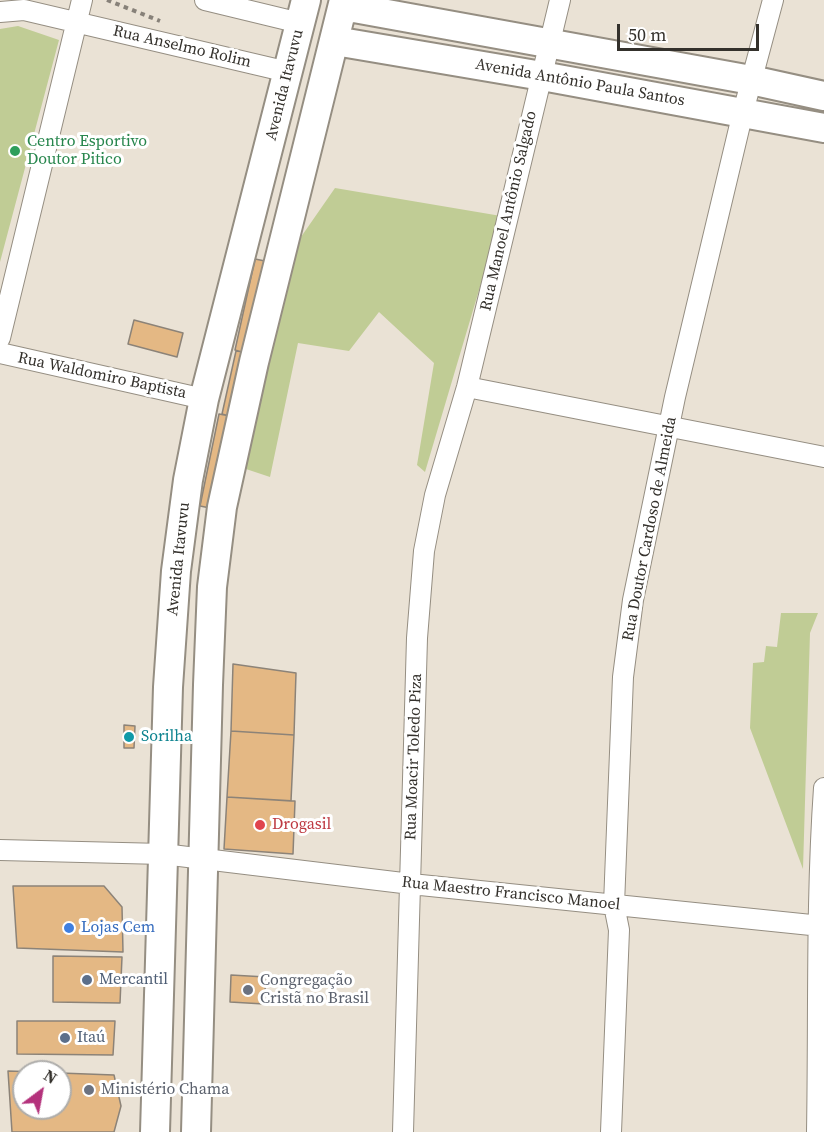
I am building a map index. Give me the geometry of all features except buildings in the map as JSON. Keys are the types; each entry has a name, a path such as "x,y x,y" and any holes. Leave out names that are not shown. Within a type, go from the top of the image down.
{"main road":[{"name":"Avenida Antônio Paula Santos","path":"343,3 751,80 824,96"},
{"path":"196,1132 203,825 212,587 222,507 267,307 343,3"},
{"name":"Avenida Itavuvu","path":"156,1132 167,854 168,687 176,571 188,480 204,399 303,11"},
{"name":"Avenida Antônio Paula Santos","path":"335,41 824,128"}],"street":[{"path":"0,338 82,0"},
{"path":"205,0 303,11"},
{"name":"Rua Manoel Antônio Salgado","path":"467,387 560,0"},
{"name":"Rua Doutor Cardoso de Almeida","path":"611,1132 619,930 614,905 623,677 633,600 669,426 743,112 773,0"},
{"name":"Rua Anselmo Rolim","path":"0,12 24,10 288,72"},
{"name":"Rua Waldomiro Baptista","path":"0,353 204,399"},
{"path":"467,387 824,457"},
{"name":"Rua Moacir Toledo Piza","path":"403,1132 417,638 424,551 435,495 467,387"},
{"path":"817,1132 824,788"},
{"path":"167,854 203,825"},
{"name":"Rua Maestro Francisco Manoel","path":"0,850 167,854 411,884 821,926"}],"green space":[{"name":"Centro Esportivo Doutor Pitico","path":"18,26 59,40 0,262 0,29"},
{"path":"335,188 501,216 425,472 417,465 434,363 379,312 349,351 298,343 270,477 246,469 294,247"},
{"path":"781,613 818,613 810,633 803,869 750,728 753,663 764,662 766,646 777,647"}],"place":[{"name":"Centro Esportivo Doutor Pitico","path":"15,151"},
{"name":"Sorilha","path":"129,737"},
{"name":"Drogasil","path":"260,825"},
{"name":"Lojas Cem","path":"69,928"},
{"name":"Mercantil","path":"87,980"},
{"name":"Congregação Cristã no Brasil","path":"248,990"},
{"name":"Itaú","path":"65,1038"},
{"name":"Ministério Chama","path":"89,1090"}]}
